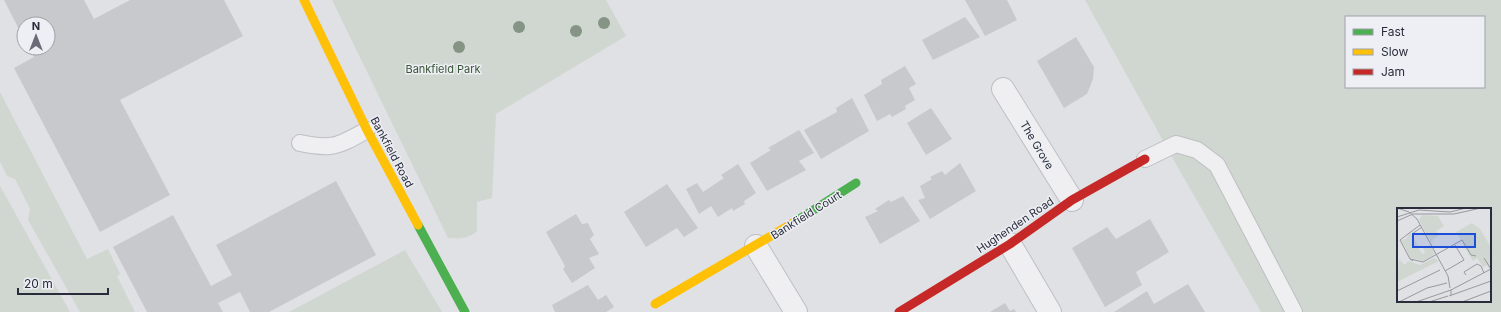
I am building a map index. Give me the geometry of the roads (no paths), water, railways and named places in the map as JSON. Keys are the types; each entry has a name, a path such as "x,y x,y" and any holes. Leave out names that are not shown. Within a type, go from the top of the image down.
{"street":[{"name":"Bankfield Road","path":"304,0 367,130 465,312"},
{"name":"The Grove","path":"1003,89 1072,200"},
{"name":"Hughenden Road","path":"899,312 1010,244 1072,200 1145,159"},
{"name":"Bankfield Court","path":"655,304 756,246 856,183"},
{"path":"1010,244 1050,312"},
{"path":"756,246 796,312"}],"lane":[{"path":"300,143 322,148 339,146 367,130"},
{"path":"1145,159 1176,144 1197,150 1217,165 1294,312"}],"park label":[{"name":"Bankfield Park","path":"443,69"}]}
